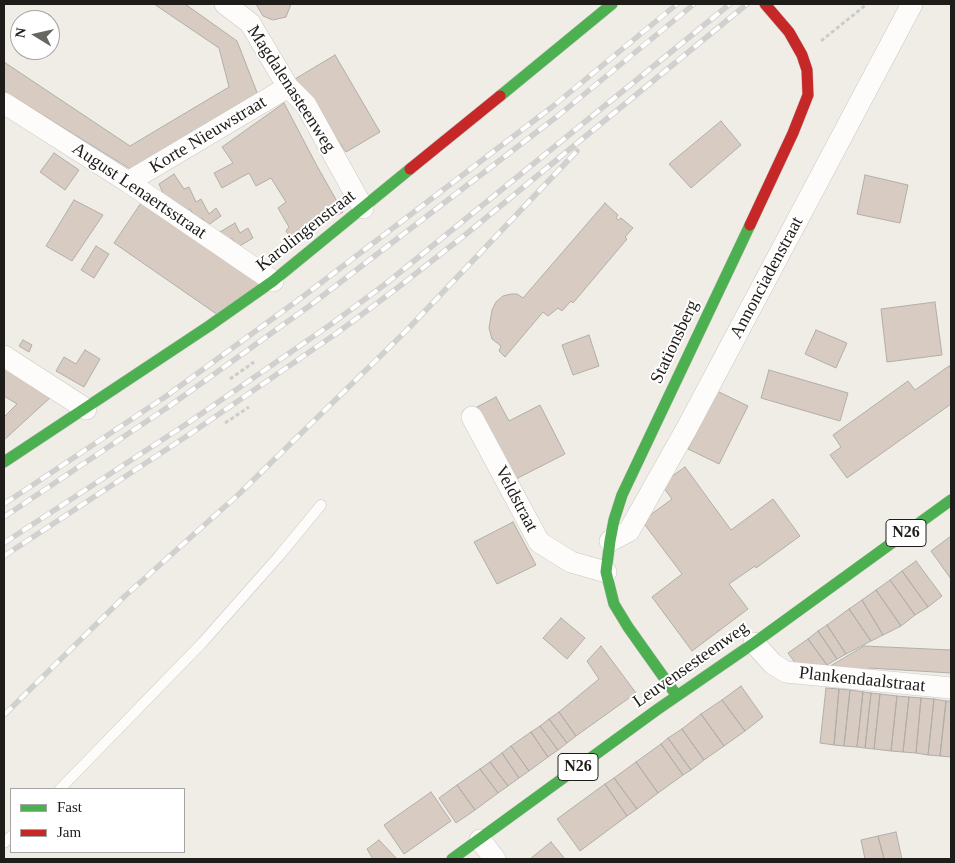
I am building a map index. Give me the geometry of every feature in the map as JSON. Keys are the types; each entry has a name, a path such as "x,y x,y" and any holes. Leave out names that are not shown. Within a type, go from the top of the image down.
{"street":[{"name":"Magdalenasteenweg","path":"226,4 250,23 288,87 306,105 364,208"},
{"name":"Karolingenstraat","path":"4,462 86,409 273,281 612,4"},
{"name":"Stationsberg","path":"677,696 614,604 606,572 614,520 622,495 805,106 808,83 807,70 802,55 789,32 765,4"},
{"name":"Annonciadenstraat","path":"610,542 629,531 678,445 912,4"},
{"name":"Korte Nieuwstraat","path":"128,182 288,87"},
{"name":"August Lenaertsstraat","path":"4,103 128,182 273,281"},
{"path":"4,356 86,409"},
{"name":"Veldstraat","path":"472,417 539,542 570,562 606,572"},
{"name":"Leuvensesteenweg","path":"452,859 951,500"},
{"name":"Plankendaalstraat","path":"754,643 773,664 786,672 951,688"},
{"path":"480,840 495,859"}],"lane":[{"path":"61,788 204,642 279,556 321,504"}],"path":[{"path":"818,44 867,4"},
{"path":"230,379 254,362"},
{"path":"225,423 249,407"}],"building":[{"path":"154,4 185,4 237,41 258,95 135,172 4,91 4,62 130,146 229,87 219,48"},
{"path":"256,4 291,4 286,17 273,20 263,16"},
{"path":"335,55 380,132 346,152 295,79"},
{"path":"284,103 343,212 292,239 286,231 289,227 278,208 286,202 271,178 256,186 249,173 222,188 214,173 233,163 222,147"},
{"path":"721,121 741,145 691,188 669,164"},
{"path":"54,153 79,170 65,190 40,172"},
{"path":"174,174 184,189 189,187 196,202 201,199 209,214 216,208 221,216 207,226 202,218 197,220 190,209 183,213 173,200 166,200 159,184"},
{"path":"865,175 908,185 900,223 857,214"},
{"path":"74,200 103,215 72,261 46,246"},
{"path":"141,203 261,284 218,315 114,243"},
{"path":"605,203 618,215 616,218 618,220 621,218 633,228 625,237 627,239 573,303 571,301 562,311 558,308 548,316 543,312 505,357 499,351 501,346 492,339 489,328 492,310 496,302 503,296 511,294 517,294 523,298"},
{"path":"235,223 240,233 248,228 253,238 238,247 232,238 226,242 220,232"},
{"path":"96,246 109,254 94,278 81,270"},
{"path":"935,302 942,355 887,362 881,309"},
{"path":"816,330 847,343 836,368 805,354"},
{"path":"589,335 599,366 573,375 562,345"},
{"path":"23,340 32,345 29,352 19,346"},
{"path":"85,350 100,359 84,387 56,371 64,357 76,364"},
{"path":"4,365 52,396 4,440 4,417 17,404 4,396"},
{"path":"949,366 951,369 951,404 847,478 830,455 841,447 833,435 908,381 915,390"},
{"path":"769,370 848,393 840,421 761,398"},
{"path":"717,391 748,406 719,464 688,449"},
{"path":"496,397 509,421 540,405 565,454 514,480 477,407"},
{"path":"685,467 731,530 773,499 800,536 756,568 755,566 729,584 748,609 692,651 652,597 682,574 642,521 672,499 661,484"},
{"path":"513,522 536,565 497,584 474,542"},
{"path":"951,536 951,579 931,551"},
{"path":"916,561 942,596 928,607 902,571"},
{"path":"902,571 928,607 915,615 890,580"},
{"path":"890,580 915,615 901,626 876,590"},
{"path":"876,590 901,626 883,635 862,600"},
{"path":"862,600 883,635 871,641 849,609"},
{"path":"849,609 871,641 846,654 827,625"},
{"path":"561,618 585,638 567,659 543,638"},
{"path":"827,625 846,654 837,659 818,631"},
{"path":"818,631 837,659 827,665 808,639"},
{"path":"808,639 827,665 827,668 796,664 788,653"},
{"path":"601,646 636,693 576,736 559,712 599,679 587,661"},
{"path":"864,646 951,650 951,673 869,668 869,672 827,668"},
{"path":"741,686 763,717 745,731 722,700"},
{"path":"826,688 839,689 834,745 820,743"},
{"path":"839,689 850,690 844,746 834,745"},
{"path":"850,690 863,692 857,747 844,746"},
{"path":"863,692 871,693 865,748 857,747"},
{"path":"871,693 880,694 874,749 865,748"},
{"path":"880,694 897,696 891,751 874,749"},
{"path":"897,696 909,697 903,752 891,751"},
{"path":"909,697 921,698 916,753 903,752"},
{"path":"921,698 934,699 928,755 916,753"},
{"path":"934,699 946,701 940,756 928,755"},
{"path":"722,700 745,731 724,746 701,714"},
{"path":"946,701 951,701 951,757 940,756"},
{"path":"559,712 576,736 567,743 549,719"},
{"path":"701,714 724,746 704,760 682,729"},
{"path":"549,719 567,743 558,750 540,726"},
{"path":"540,726 558,750 548,757 531,732"},
{"path":"682,729 704,760 691,770 668,738"},
{"path":"531,732 548,757 529,771 511,746"},
{"path":"668,738 691,770 683,775 661,744"},
{"path":"661,744 683,775 658,793 636,762"},
{"path":"511,746 529,771 519,778 502,753"},
{"path":"502,753 519,778 508,786 490,762"},
{"path":"490,762 508,786 498,793 480,769"},
{"path":"636,762 658,793 637,809 614,778"},
{"path":"480,769 498,793 475,810 457,785"},
{"path":"614,778 637,809 627,816 605,784"},
{"path":"605,784 627,816 580,851 557,819"},
{"path":"457,785 475,810 456,823 439,798"},
{"path":"431,792 451,821 404,854 384,825"},
{"path":"896,832 902,859 884,859 878,836"},
{"path":"878,836 884,859 865,859 861,840"},
{"path":"379,840 397,859 373,859 367,849"},
{"path":"551,842 565,859 530,859"}],"railway":[{"path":"4,504 165,397 301,298 552,107 677,4"},
{"path":"4,517 171,405 308,307 559,115 694,4"},
{"path":"4,543 185,425 330,325 388,282 730,4"},
{"path":"4,556 190,434 337,333 465,235 747,4"},
{"path":"4,715 125,596 239,494 407,330 577,151"}],"traffic: fast":[{"path":"500,96 612,4"},
{"path":"4,462 209,326 273,281 410,169"},
{"path":"677,696 614,604 606,572 610,541 622,495 750,225"},
{"path":"452,859 951,500"}],"traffic: jam":[{"path":"750,225 793,133 808,95 807,70 802,55 789,32 765,4"},
{"path":"410,169 500,96"}]}
